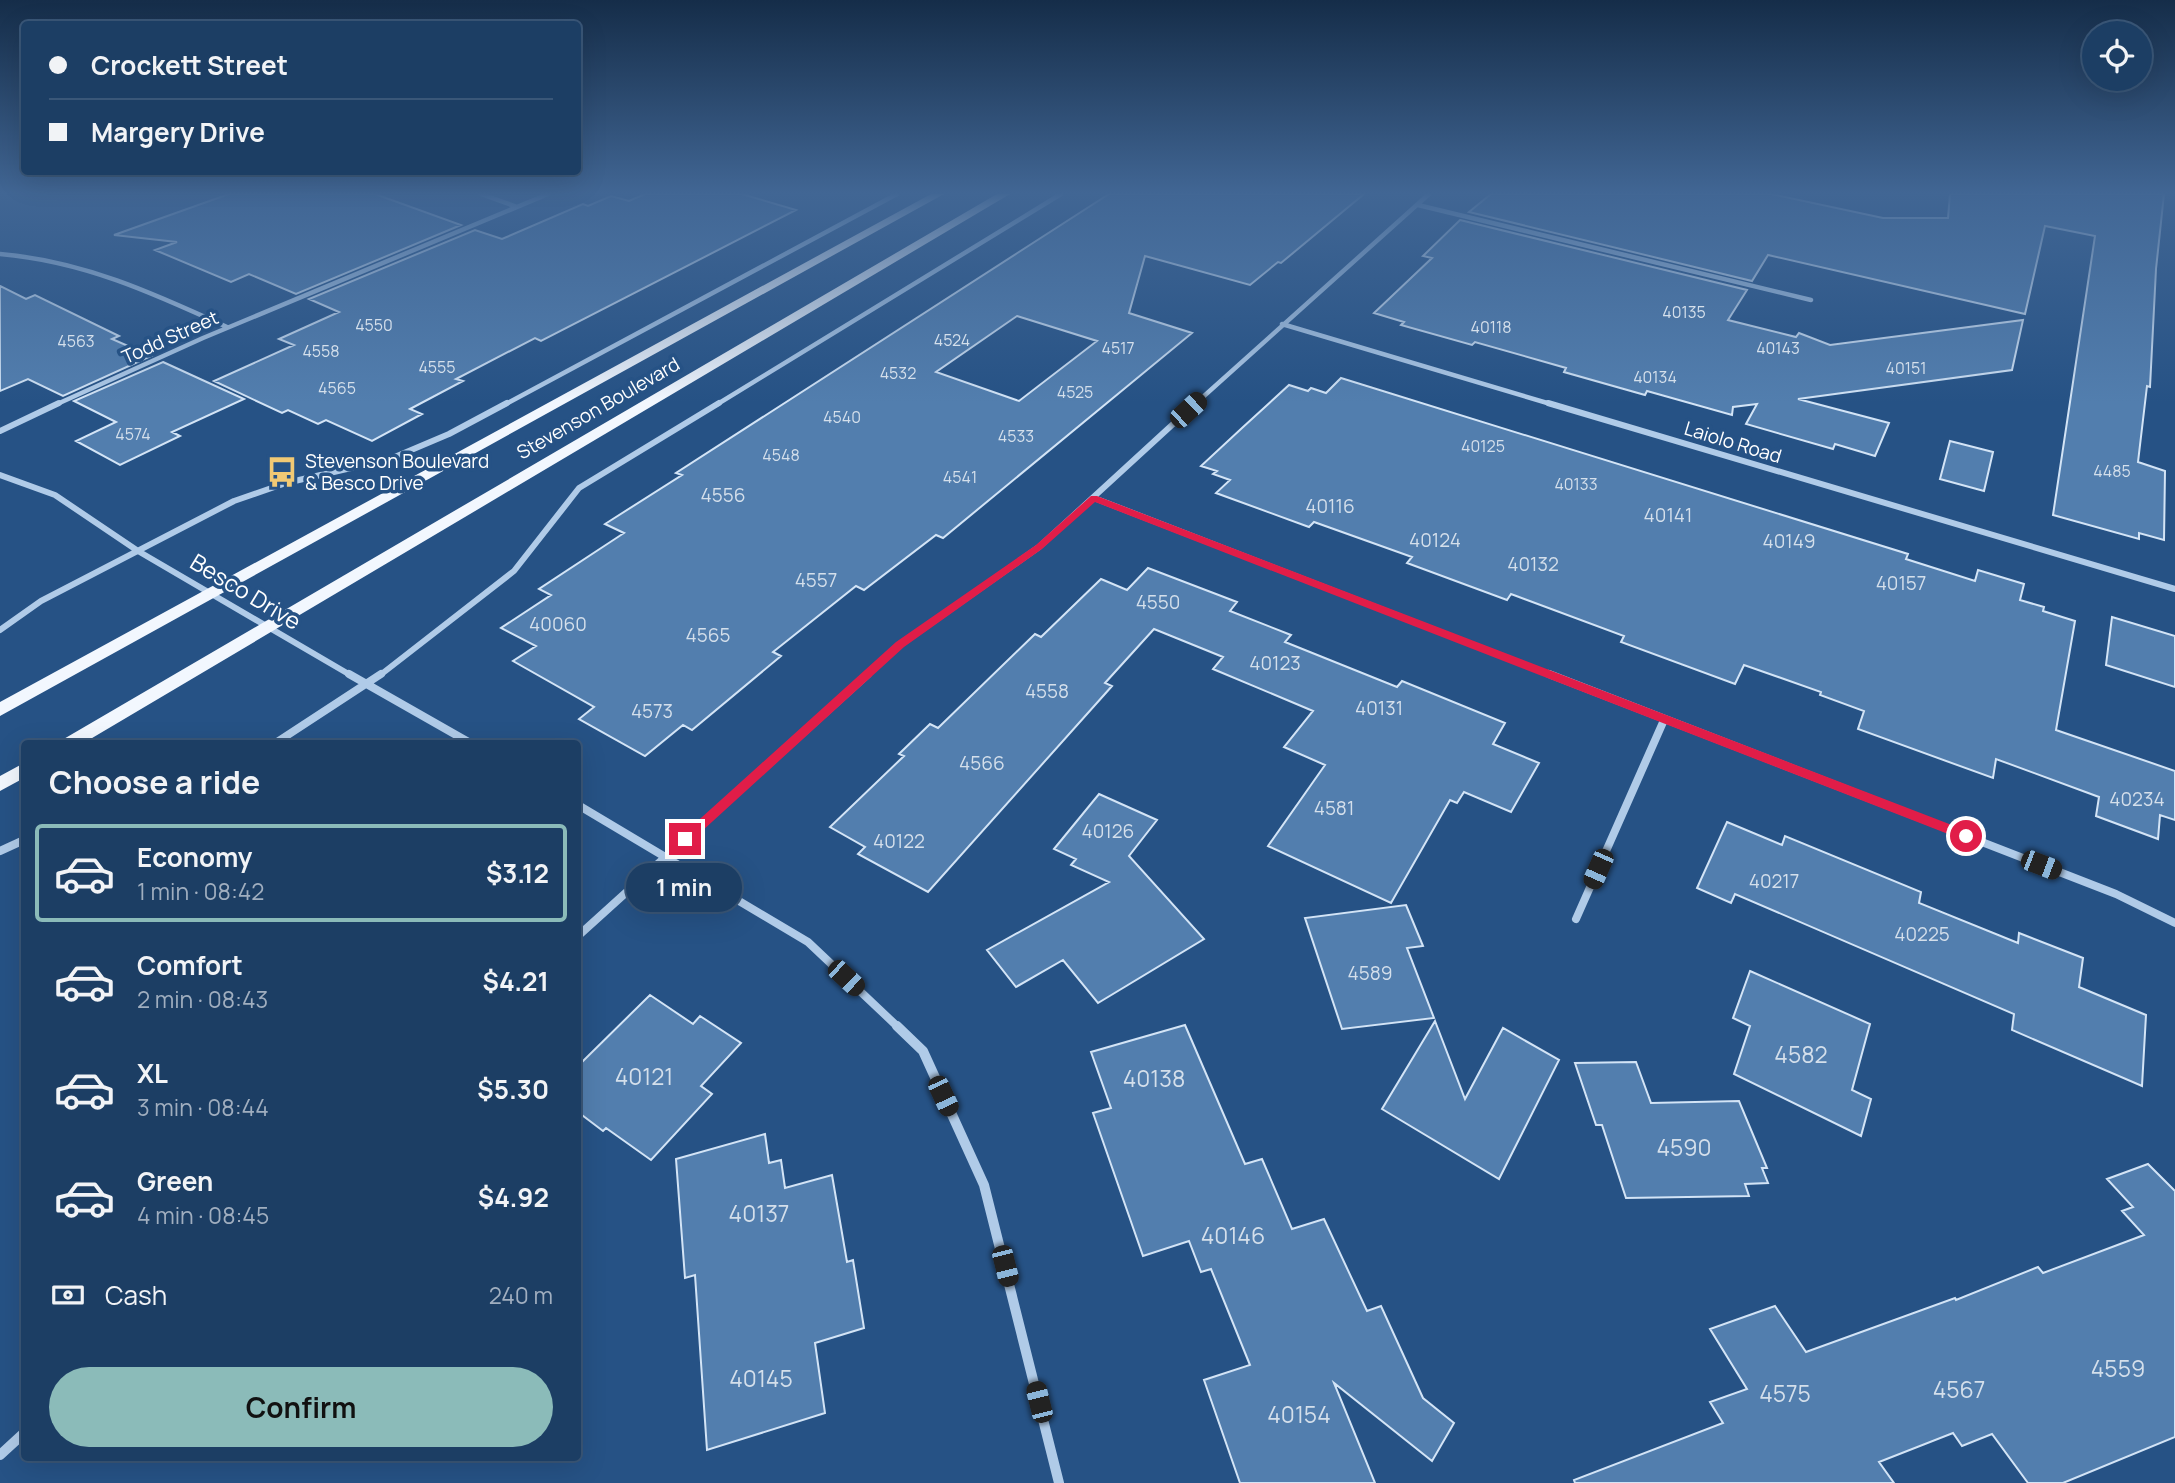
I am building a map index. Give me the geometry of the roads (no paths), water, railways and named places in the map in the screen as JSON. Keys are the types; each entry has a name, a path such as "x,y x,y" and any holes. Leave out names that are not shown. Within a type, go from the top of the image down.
{"main road":[{"name":"Stevenson Boulevard","path":"0,710 812,263"},
{"name":"Stevenson Boulevard","path":"75,740 887,263"},
{"path":"0,784 21,771"}],"street":[{"path":"71,263 100,270 227,327"},
{"name":"Todd Street","path":"0,431 227,327 382,263"},
{"name":"Stevenson Boulevard","path":"0,630 41,601 234,502 286,483 390,459 449,434 768,263"},
{"path":"280,740 369,684 514,570 579,488 948,263"},
{"path":"581,933 900,645 1039,547 1351,263"},
{"path":"1659,263 1811,300"},
{"name":"Laiolo Road","path":"1282,324 2175,589"},
{"name":"Besco Drive","path":"0,475 55,495 138,551 465,740"},
{"path":"1094,498 2116,894 2175,923"},
{"path":"1576,919 1664,720"},
{"path":"581,807 808,942 923,1051 984,1185 1059,1483"},
{"path":"0,851 21,841"},
{"path":"0,1455 21,1436"}],"place":[{"name":"Stevenson Boulevard & Besco Drive","path":"282,472"}]}
